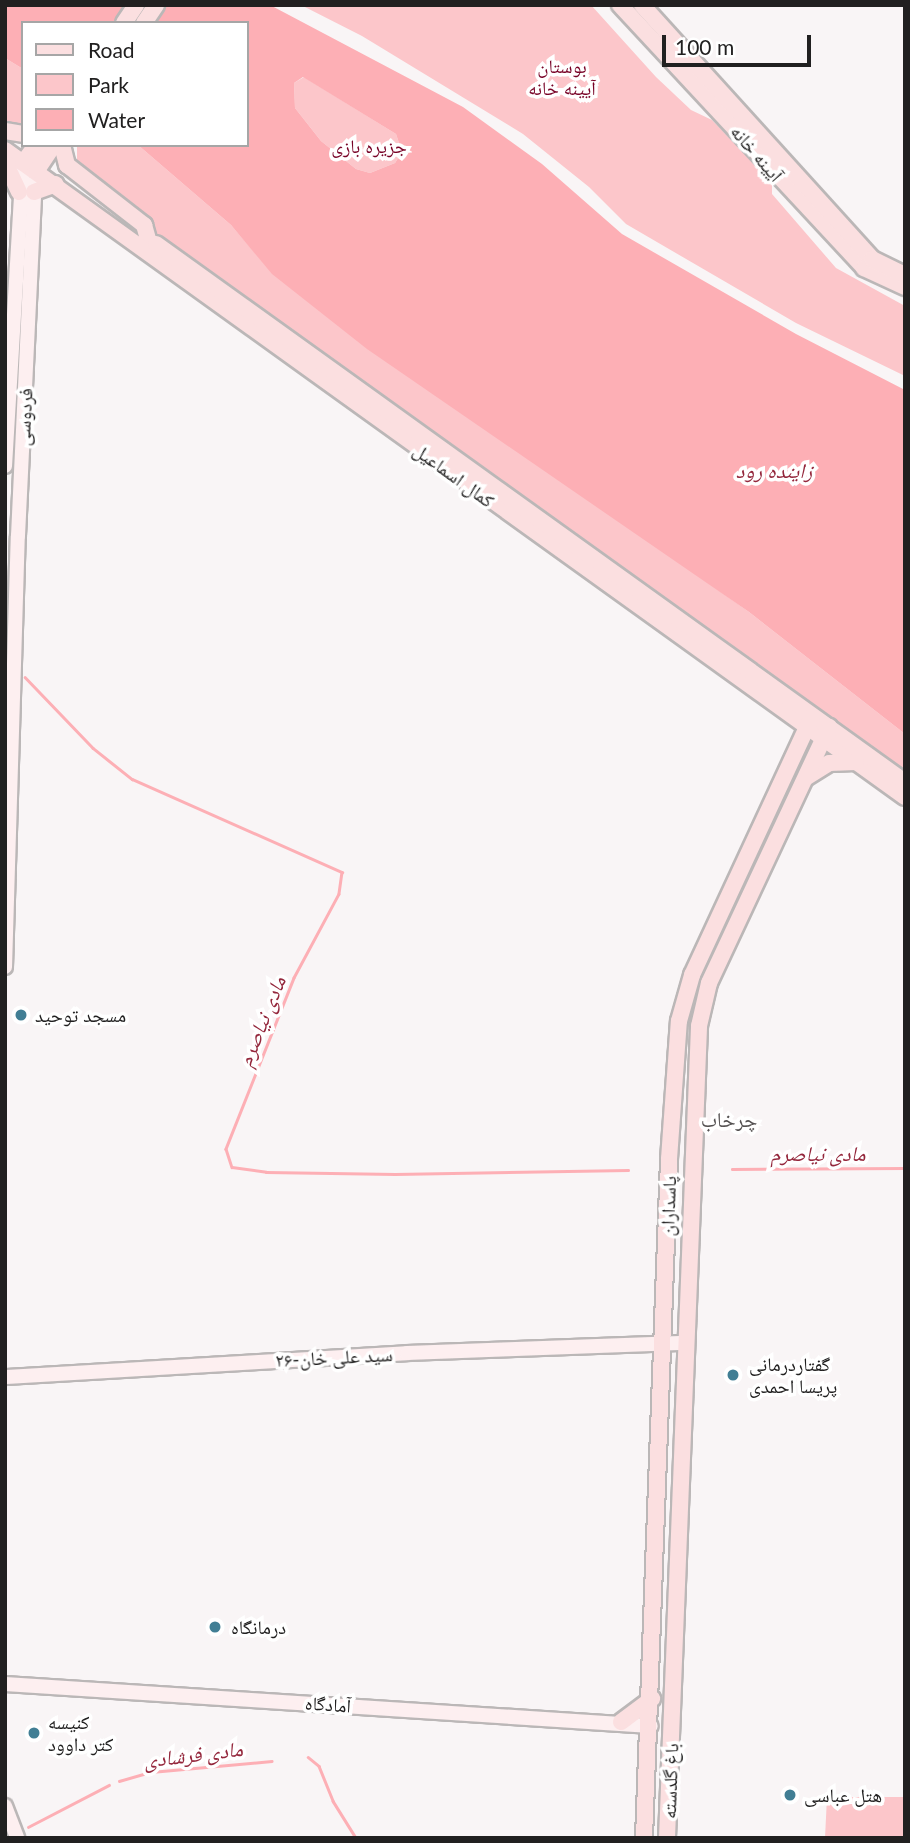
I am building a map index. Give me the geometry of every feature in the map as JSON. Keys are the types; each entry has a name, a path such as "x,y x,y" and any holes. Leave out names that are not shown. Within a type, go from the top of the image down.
{"main road":[{"path":"125,21 136,5"},
{"path":"145,21 156,5"},
{"name":"آیینه خانه","path":"620,5 864,268 905,287"},
{"name":"آیینه خانه","path":"642,5 872,259 905,275"},
{"name":"کمال اسماعیل","path":"5,138 148,239 449,463"},
{"path":"33,159 51,147"},
{"path":"62,147 67,166 144,225 148,239"},
{"name":"کمال اسماعیل","path":"5,149 33,159 56,184 449,463 790,710 905,782"},
{"name":"فردوسی","path":"5,466 9,385 27,192 33,159"},
{"path":"5,162 27,192 56,184"},
{"name":"فردوسی","path":"5,967 10,660 26,390 27,192"},
{"path":"9,385 26,390"},
{"path":"788,766 790,710"},
{"name":"پاسداران","path":"651,1726 662,1347 679,1021 692,975 809,722"},
{"name":"کمال اسماعیل","path":"826,733 856,762 905,797"},
{"name":"پاسداران","path":"672,1724 695,1067 701,1015 709,983 826,733"},
{"path":"778,787 789,785 800,789 829,763 856,762"},
{"name":"۲۶-سید علی خان","path":"5,1377 407,1353 662,1347 686,1343"},
{"path":"662,1377 665,1362 671,1361 684,1373"},
{"name":"آمادگاه","path":"7,1683 651,1726"},
{"path":"621,1722 652,1694 667,1695 673,1685"},
{"path":"651,1726 672,1724"},
{"name":"باغ گلدسته","path":"667,1838 672,1724"},
{"name":"باغ گلدسته","path":"644,1838 651,1726"},
{"path":"5,1806 18,1838"}],"green space":[{"name":"بوستان آیینه خانه","path":"301,5 591,5 656,77 691,110 712,120 772,183 772,194 836,268 905,306 905,376 796,323 626,224 589,187 523,134 362,36"},
{"path":"5,58 21,68 21,127 5,123"},
{"name":"جزیره بازی","path":"304,77 396,134 402,152 395,163 370,173 356,169 321,141 295,108 294,83"},
{"path":"77,147 140,147 231,225 273,274 749,612 905,734 905,778 151,238 77,171"},
{"path":"827,1797 905,1797 905,1838 825,1838"}],"water":[{"name":"زاینده رود","path":"5,5 270,5 463,107 542,164 622,234 796,334 905,390 905,734 749,612 367,349 272,274 231,225 140,147 248,147 248,21 21,21 21,68 5,58","holes":["303,77 396,134 402,152 395,163 370,173 356,169 321,141 295,108 294,83"]}],"waterway":[{"name":"مادی نیاصرم","path":"25,677 93,748 132,779 342,872 339,894 294,978 226,1149 232,1167 266,1172 395,1174 628,1170"},
{"name":"مادی نیاصرم","path":"732,1169 905,1168"},
{"name":"مادی فرشادی","path":"308,1757 319,1766 333,1801 356,1838"},
{"name":"مادی فرشادی","path":"119,1781 151,1772 271,1761"},
{"name":"مادی فرشادی","path":"28,1827 109,1785"}],"place":[{"name":"مسجد توحید","path":"21,1015"},
{"name":"گفتاردرمانی پریسا احمدی","path":"733,1375"},
{"name":"درمانگاه","path":"215,1627"},
{"name":"کنیسه کتر داوود","path":"34,1733"},
{"name":"هتل عباسی","path":"790,1795"}],"district":[{"name":"چرخاب","path":"729,1119"}]}
